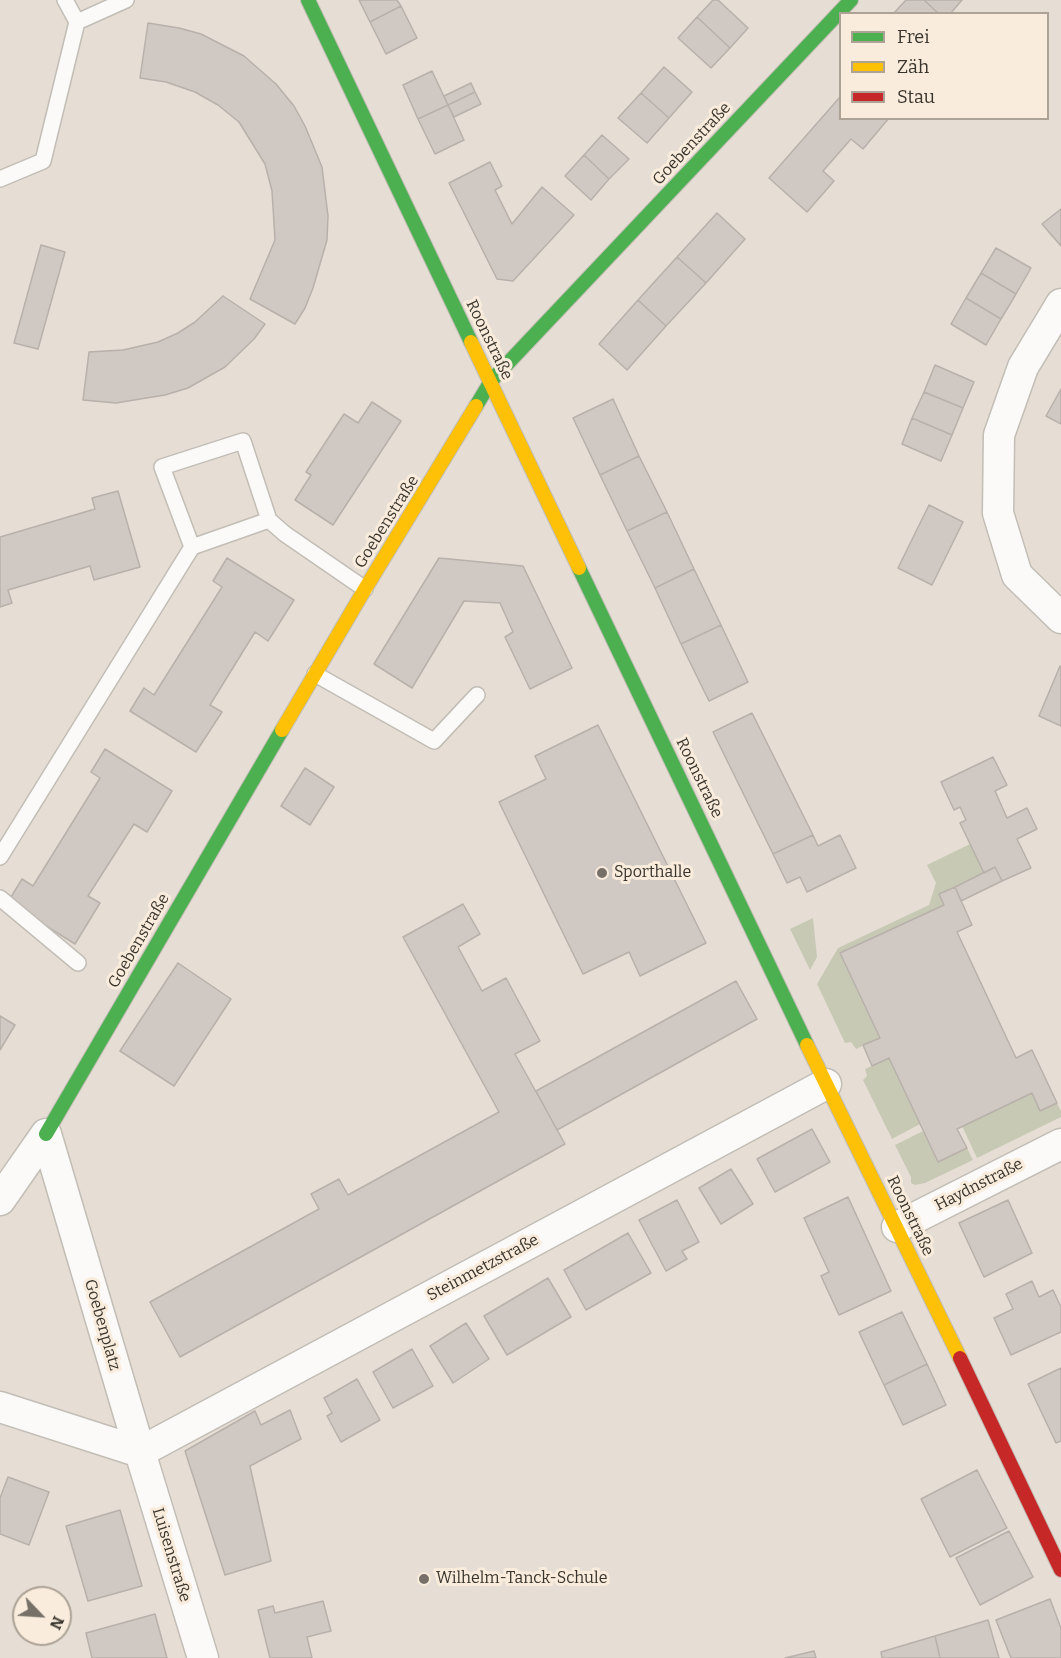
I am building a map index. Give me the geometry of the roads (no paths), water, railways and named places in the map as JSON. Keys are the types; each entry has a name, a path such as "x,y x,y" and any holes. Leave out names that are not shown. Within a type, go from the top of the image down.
{"street":[{"name":"Roonstraße","path":"308,0 1061,1570"},
{"name":"Goebenstraße","path":"840,12 851,0"},
{"name":"Goebenstraße","path":"46,1134 364,589 491,381 839,13"},
{"path":"1061,304 1023,367 999,435 998,513 1017,574 1061,618"},
{"name":"Steinmetzstraße","path":"140,1452 826,1084"},
{"path":"0,1200 46,1134"},
{"name":"Goebenplatz","path":"46,1134 140,1452"},
{"name":"Haydnstraße","path":"897,1227 1061,1144"},
{"path":"0,1407 140,1452"},
{"name":"Luisenstraße","path":"140,1452 203,1658"}],"lane":[{"path":"0,179 43,161 77,22 65,0"},
{"path":"77,22 126,0"},
{"path":"192,547 162,466 243,441 269,520 285,534 364,589"},
{"path":"0,857 192,547 269,520"},
{"path":"315,674 434,741 477,694"},
{"path":"0,898 78,963"}],"place":[{"name":"Sporthalle","path":"602,873"},
{"name":"Wilhelm-Tanck-Schule","path":"424,1579"}]}
